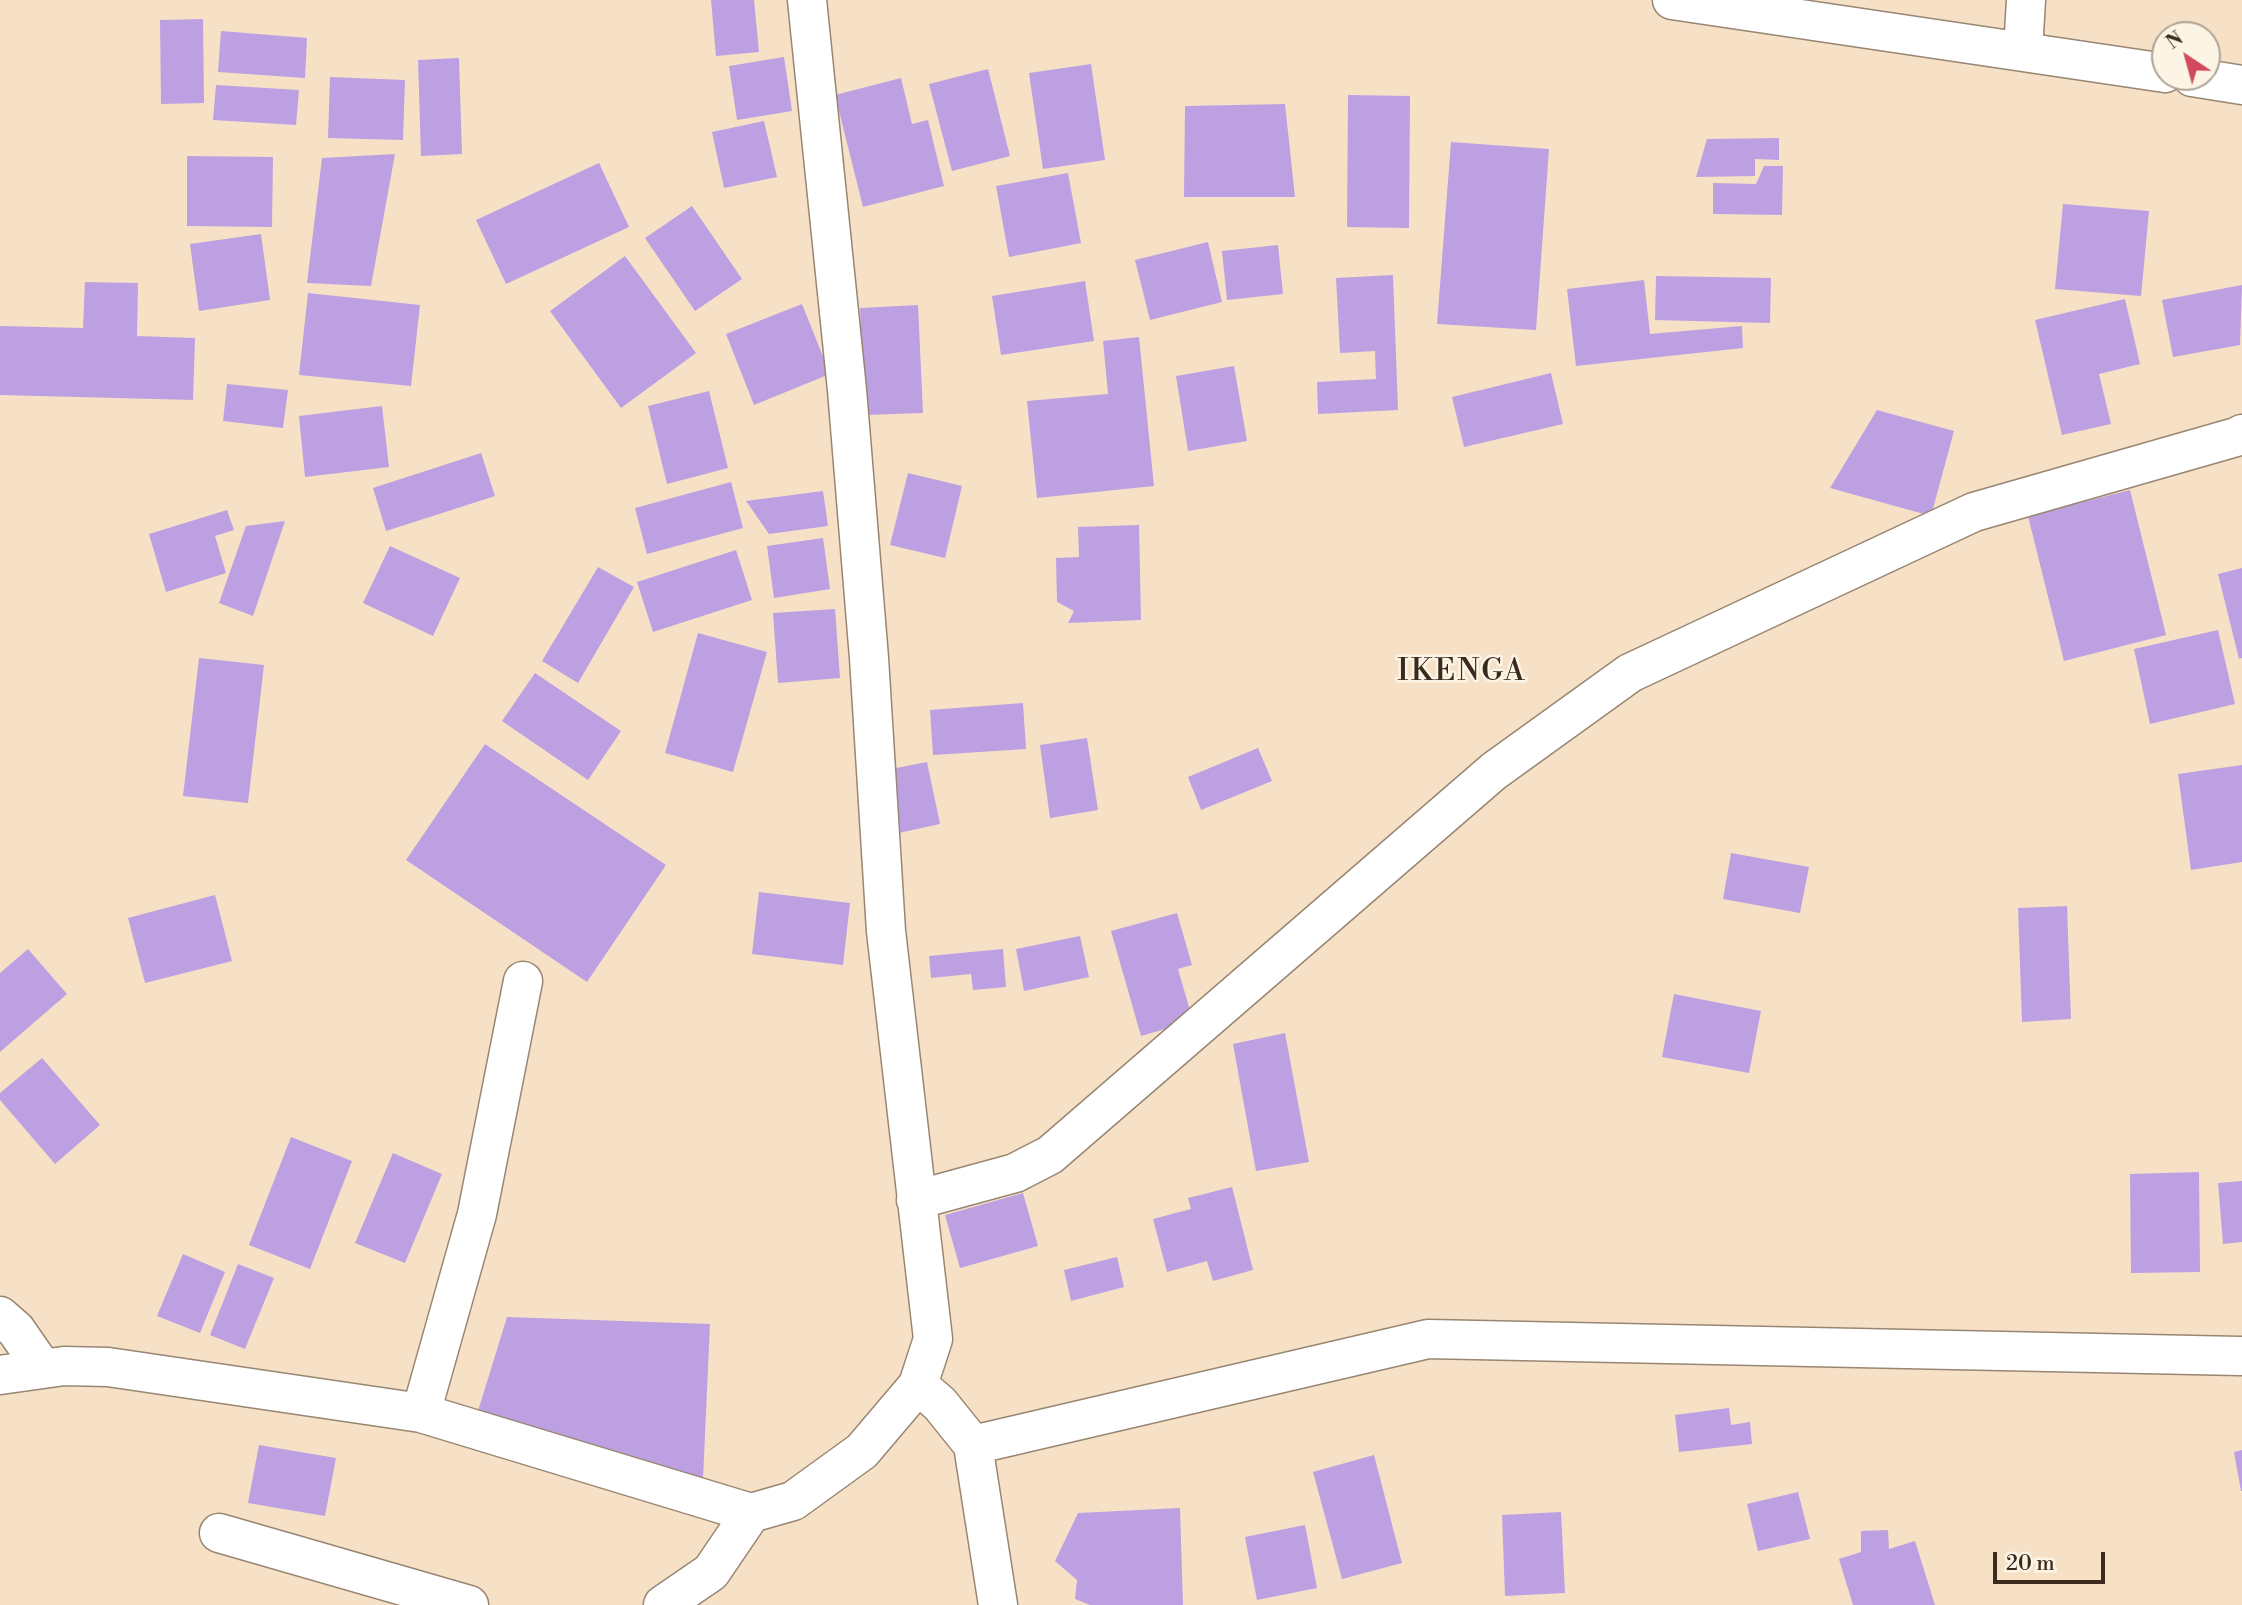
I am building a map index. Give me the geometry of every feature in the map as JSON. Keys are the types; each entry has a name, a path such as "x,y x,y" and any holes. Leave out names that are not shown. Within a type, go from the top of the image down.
{"street":[{"path":"0,1374 64,1366 108,1367 422,1413 751,1513 793,1501 862,1451 918,1385 933,1339 886,931 869,658 847,390 807,0"},
{"path":"1672,0 2151,71"},
{"path":"2023,51 2026,0"},
{"path":"2221,82 2242,85"},
{"path":"916,1200 1015,1173 1050,1155 1494,771 1630,673 1974,512 2223,441 2242,433"},
{"path":"422,1413 477,1214 523,981"},
{"path":"0,1316 16,1330 43,1369"},
{"path":"973,1445 1428,1339 2240,1356"},
{"path":"918,1385 940,1404 973,1445 998,1605"},
{"path":"663,1605 711,1572 751,1513"},
{"path":"219,1533 469,1605"}],"building":[{"path":"711,0 754,0 759,52 716,56"},
{"path":"203,19 204,103 161,104 160,20"},
{"path":"221,31 307,38 305,78 218,72"},
{"path":"784,57 792,111 737,120 729,66"},
{"path":"459,58 462,154 421,156 418,60"},
{"path":"1091,64 1105,160 1043,169 1029,73"},
{"path":"988,69 1010,156 952,171 929,84"},
{"path":"330,77 405,80 403,140 328,138"},
{"path":"901,78 912,124 928,120 944,186 863,207 835,95"},
{"path":"216,85 299,90 296,125 213,120"},
{"path":"1348,95 1410,96 1409,228 1347,227"},
{"path":"1285,104 1295,197 1184,197 1185,106"},
{"path":"764,121 777,177 724,188 712,132"},
{"path":"1779,138 1779,160 1755,159 1755,176 1696,177 1707,139"},
{"path":"1451,142 1549,149 1536,330 1437,324"},
{"path":"395,154 371,286 307,283 322,158"},
{"path":"187,156 273,157 272,227 187,226"},
{"path":"599,163 629,227 506,284 476,220"},
{"path":"1764,166 1783,166 1782,215 1713,214 1713,183 1756,184"},
{"path":"1068,173 1081,243 1009,257 996,186"},
{"path":"2063,204 2149,211 2141,296 2055,289"},
{"path":"692,206 742,279 695,311 645,238"},
{"path":"261,234 270,300 199,311 190,244"},
{"path":"1208,242 1222,302 1150,320 1135,260"},
{"path":"1278,245 1283,294 1227,300 1222,251"},
{"path":"625,256 696,353 621,408 550,311"},
{"path":"1393,275 1398,410 1318,414 1317,382 1376,379 1375,351 1340,353 1336,278"},
{"path":"1656,276 1771,278 1770,323 1655,320"},
{"path":"1644,280 1650,334 1742,326 1743,348 1576,366 1567,289"},
{"path":"1085,281 1094,341 1001,355 992,296"},
{"path":"85,282 138,283 137,336 195,338 193,400 0,395 0,326 83,328"},
{"path":"2242,285 2240,345 2173,357 2162,300"},
{"path":"308,293 420,305 411,386 299,375"},
{"path":"2125,299 2140,364 2099,374 2111,424 2062,435 2035,320"},
{"path":"802,304 830,374 754,405 726,334"},
{"path":"918,305 923,413 864,415 860,308"},
{"path":"1139,337 1154,486 1037,498 1027,401 1108,394 1103,341"},
{"path":"1234,366 1247,441 1188,451 1176,376"},
{"path":"1551,373 1563,424 1464,447 1452,397"},
{"path":"227,384 288,390 283,428 223,421"},
{"path":"709,391 728,468 667,484 648,406"},
{"path":"382,406 389,467 305,477 299,416"},
{"path":"1877,410 1954,431 1931,516 1830,488"},
{"path":"481,453 495,496 386,531 373,488"},
{"path":"908,473 962,486 945,558 890,545"},
{"path":"731,482 743,528 647,554 635,508"},
{"path":"2130,490 2166,635 2064,661 2028,516"},
{"path":"823,491 828,526 769,534 746,501"},
{"path":"227,510 234,530 215,536 226,573 166,592 149,534"},
{"path":"285,521 253,616 219,603 246,526"},
{"path":"1139,525 1141,620 1068,623 1074,611 1057,602 1056,558 1079,557 1078,527"},
{"path":"823,538 830,589 774,598 767,546"},
{"path":"390,546 460,578 433,636 363,603"},
{"path":"736,550 752,600 653,632 637,582"},
{"path":"598,567 634,587 578,683 542,661"},
{"path":"2242,568 2242,658 2239,659 2218,574"},
{"path":"835,609 840,678 778,683 773,613"},
{"path":"2218,630 2235,704 2150,724 2134,649"},
{"path":"698,633 767,652 733,772 665,753"},
{"path":"199,658 264,665 248,803 183,796"},
{"path":"535,673 621,731 588,780 502,721"},
{"path":"1023,703 1026,749 933,755 930,710"},
{"path":"1087,738 1098,810 1050,818 1040,745"},
{"path":"485,744 666,865 587,982 406,860"},
{"path":"1258,748 1272,781 1201,810 1188,777"},
{"path":"927,762 940,824 894,834 881,771"},
{"path":"2242,765 2242,862 2191,870 2178,774"},
{"path":"1731,853 1809,867 1800,913 1723,899"},
{"path":"759,892 850,903 843,965 752,954"},
{"path":"215,895 232,961 145,983 128,918"},
{"path":"2067,906 2071,1019 2022,1022 2018,908"},
{"path":"1177,913 1192,965 1178,969 1193,1021 1141,1036 1111,931"},
{"path":"1080,936 1089,977 1024,991 1016,949"},
{"path":"28,949 67,994 0,1052 0,973"},
{"path":"1003,949 1006,987 973,990 971,974 931,978 929,956"},
{"path":"1674,994 1761,1011 1749,1073 1662,1057"},
{"path":"1285,1033 1309,1162 1256,1171 1233,1044"},
{"path":"42,1058 100,1125 55,1164 0,1100 0,1093"},
{"path":"291,1137 352,1161 310,1269 249,1245"},
{"path":"393,1153 442,1174 405,1263 355,1243"},
{"path":"2199,1172 2200,1272 2131,1273 2130,1174"},
{"path":"2242,1181 2242,1242 2223,1244 2218,1183"},
{"path":"1232,1187 1253,1270 1213,1281 1207,1261 1167,1272 1153,1219 1191,1209 1188,1198"},
{"path":"1023,1193 1038,1246 960,1268 945,1215"},
{"path":"183,1254 225,1272 200,1333 157,1316"},
{"path":"1117,1257 1124,1287 1071,1301 1064,1270"},
{"path":"238,1264 274,1278 245,1349 210,1335"},
{"path":"507,1317 710,1324 703,1479 478,1411"},
{"path":"1729,1408 1731,1425 1750,1422 1752,1444 1679,1452 1675,1415"},
{"path":"259,1445 336,1458 325,1516 248,1503"},
{"path":"2242,1450 2242,1491 2241,1491 2234,1452"},
{"path":"1374,1455 1402,1563 1342,1579 1313,1472"},
{"path":"1798,1492 1810,1539 1758,1551 1747,1504"},
{"path":"1180,1508 1183,1605 1090,1605 1075,1599 1077,1580 1055,1561 1078,1513"},
{"path":"1561,1512 1565,1593 1505,1596 1502,1515"},
{"path":"1305,1525 1317,1588 1257,1600 1245,1537"},
{"path":"1888,1530 1889,1549 1915,1541 1935,1605 1853,1605 1839,1559 1861,1552 1861,1531"}],"district":[{"name":"IKENGA","path":"1462,673"}]}
